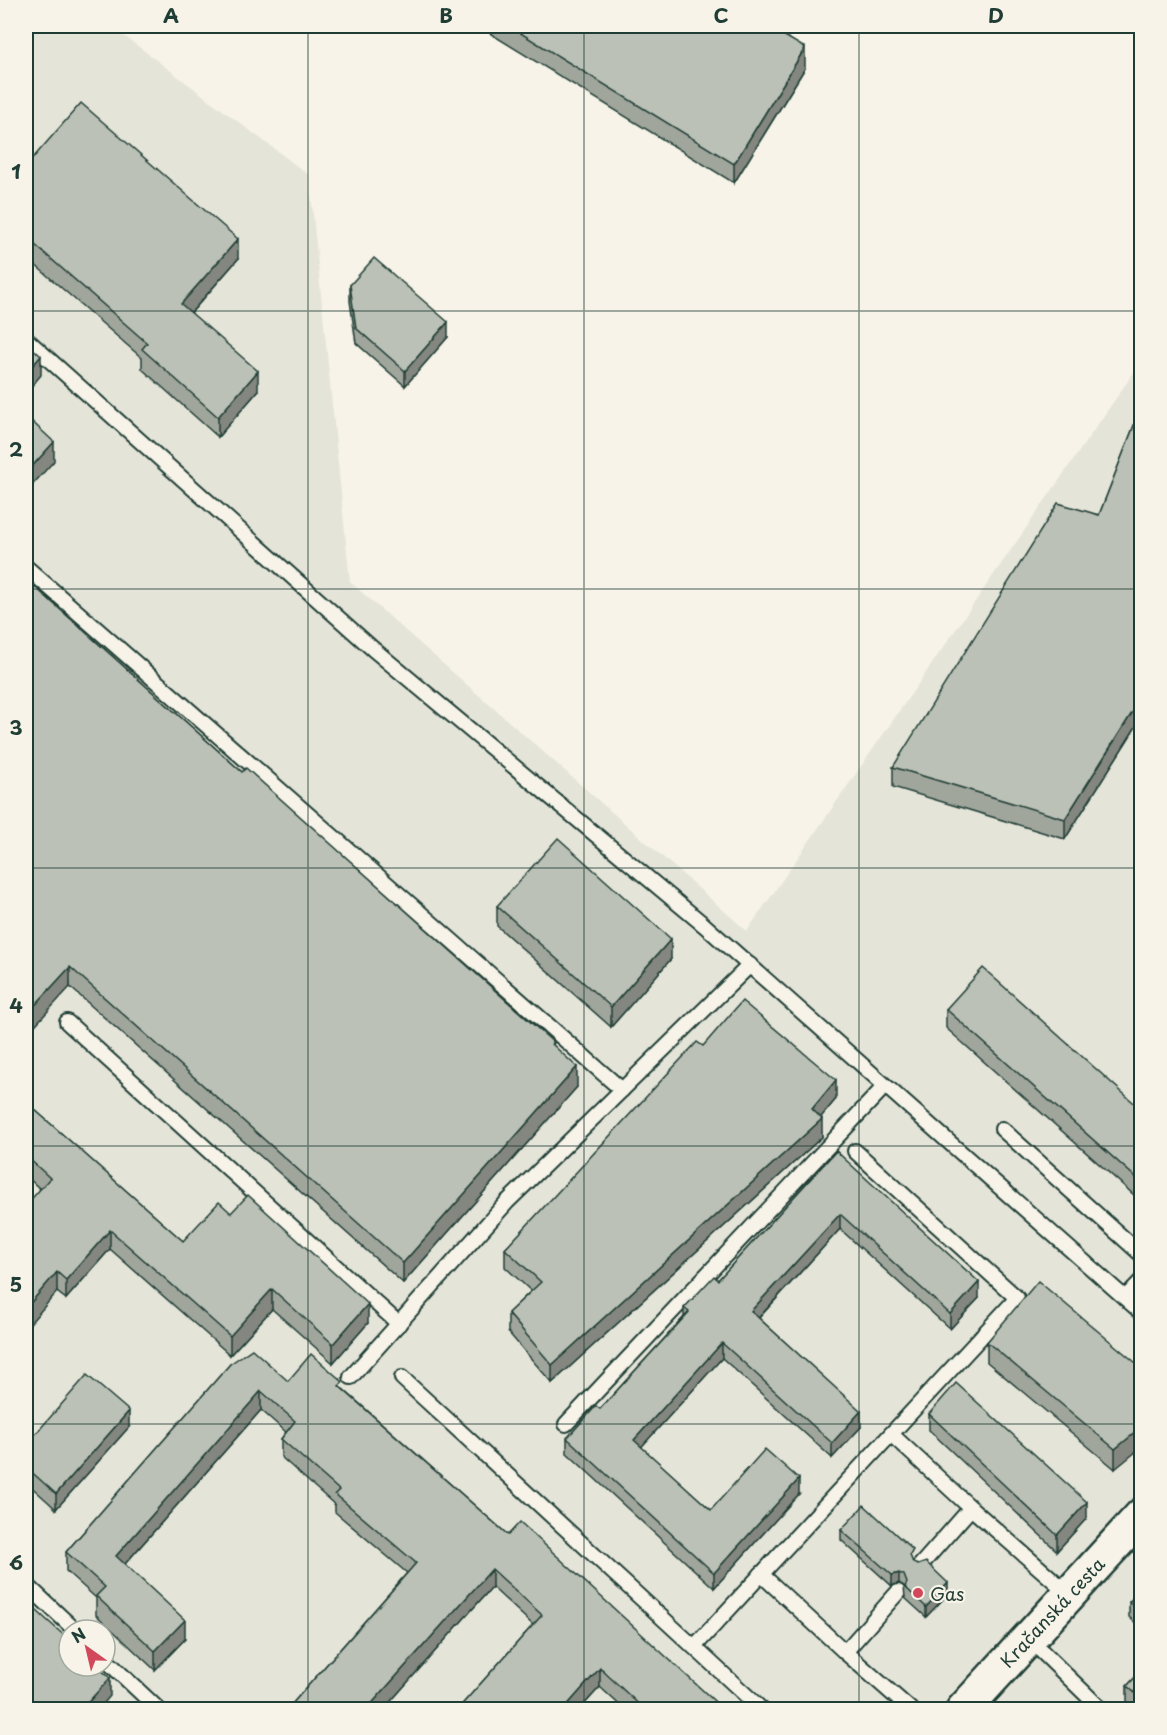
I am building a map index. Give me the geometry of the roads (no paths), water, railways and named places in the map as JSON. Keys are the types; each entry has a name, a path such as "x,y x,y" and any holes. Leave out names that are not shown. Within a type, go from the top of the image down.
{"street":[{"name":"Kračanská cesta","path":"963,1710 1142,1515"}],"lane":[{"path":"26,339 373,649 704,925 1142,1313"},
{"path":"26,567 622,1090"},
{"path":"351,1377 507,1202 750,965"},
{"path":"67,1022 399,1324"},
{"path":"566,1424 885,1086"},
{"path":"1002,1129 1142,1255"},
{"path":"694,1647 1017,1298 855,1151"},
{"path":"1125,1298 1142,1280"},
{"path":"402,1378 762,1710"},
{"path":"891,1434 1069,1594"},
{"path":"919,1567 971,1508"},
{"path":"761,1574 911,1710"},
{"path":"26,1584 62,1618"},
{"path":"845,1652 898,1592"},
{"path":"1028,1638 1102,1710"},
{"path":"117,1670 159,1710"}],"place":[{"name":"Gas","path":"918,1593"}]}
